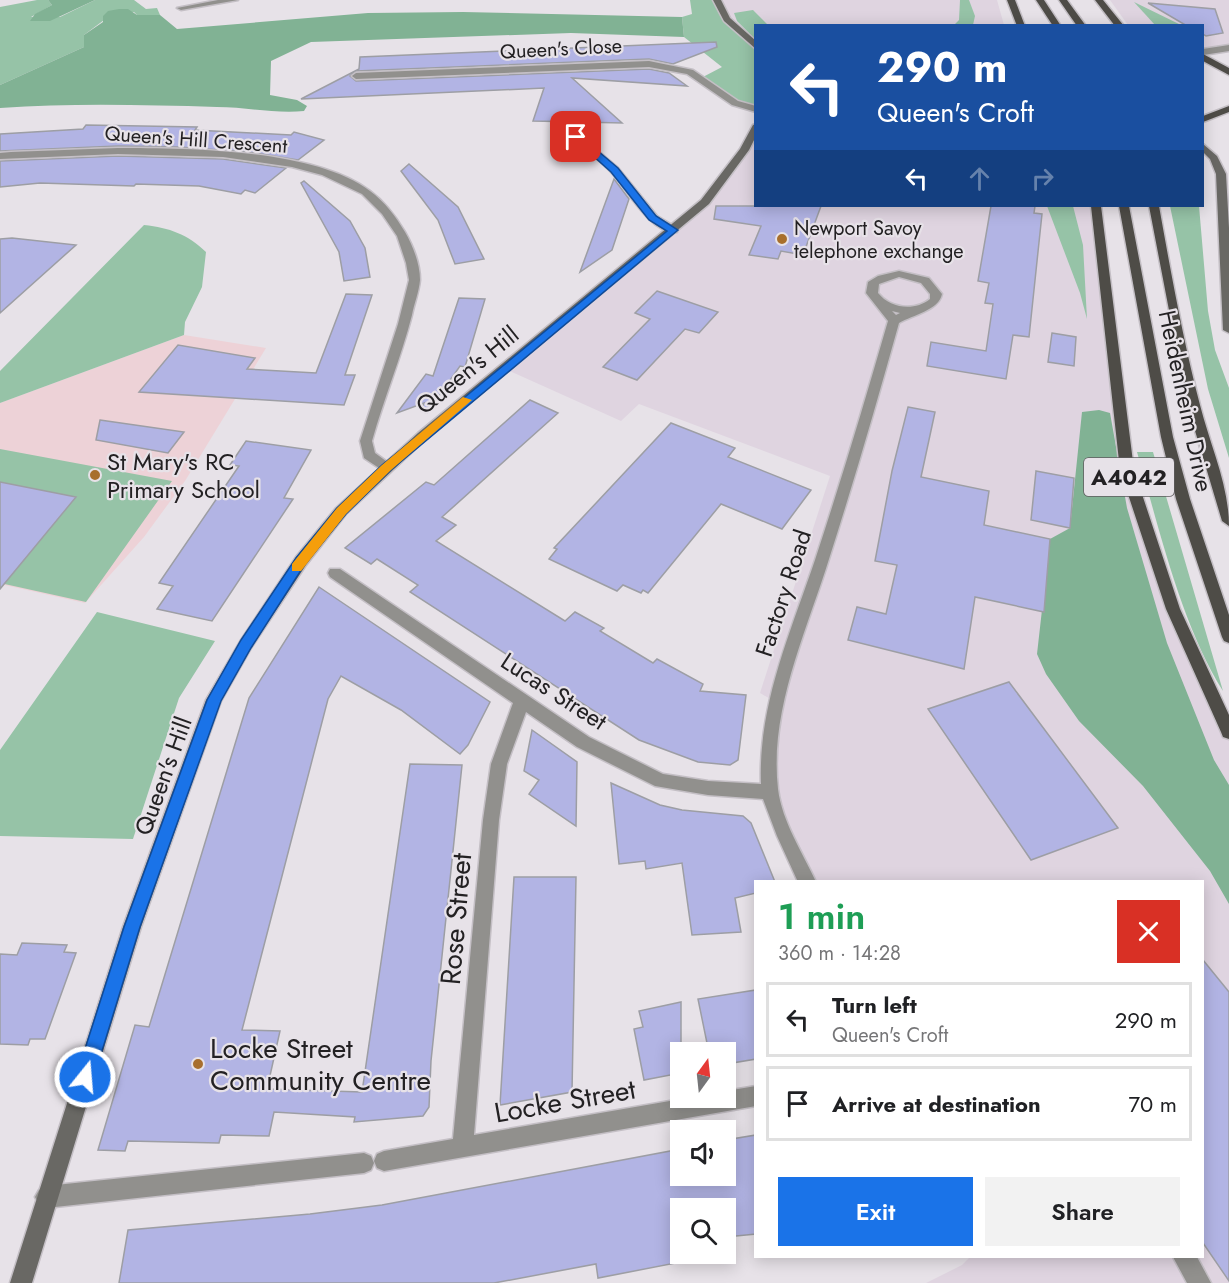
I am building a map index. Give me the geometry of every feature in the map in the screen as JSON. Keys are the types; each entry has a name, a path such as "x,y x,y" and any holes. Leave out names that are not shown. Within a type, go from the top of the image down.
{"main road":[{"path":"717,0 727,19 754,44"},
{"path":"1006,0 1013,4 1020,24"},
{"path":"1040,0 1056,24"},
{"path":"1063,0 1081,24"},
{"path":"1099,0 1118,24"},
{"path":"1204,58 1229,72"},
{"path":"1204,119 1229,110"},
{"name":"Queen's Hill","path":"21,1283 132,927 214,700 246,644 301,561 341,511 387,468 705,202 744,150 754,131"},
{"path":"1204,148 1214,158 1221,174 1229,330"},
{"name":"A4042","path":"1096,207 1127,470 1173,609 1229,732"},
{"name":"Heidenheim Drive","path":"1124,207 1167,438 1183,499 1229,637"},
{"name":"Heidenheim Drive","path":"1154,207 1184,367 1210,470 1229,521"}],"street":[{"path":"181,8 234,0"},
{"path":"1204,52 1227,49"},
{"name":"Queen's Close","path":"356,76 649,64 690,72 735,103 754,108"},
{"path":"576,137 615,170 653,218 673,230"},
{"name":"Queen's Hill Crescent","path":"0,156 127,151 258,159 290,163 356,186 372,199 403,239 412,262 414,280 402,335 366,441 369,454 387,468"},
{"path":"888,275 909,275 927,282 936,294 930,304 913,310 894,321 883,304 872,293 874,282 888,275"},
{"path":"883,304 913,310"},
{"name":"Factory Road","path":"806,880 798,866 770,792 768,751 777,702 857,450 894,321"},
{"name":"Lucas Street","path":"335,573 583,742 661,781 708,788 770,792"},
{"name":"Rose Street","path":"463,1146 497,775 522,701"},
{"name":"Locke Street","path":"46,1197 374,1162 754,1096"},
{"path":"1185,1258 1200,1283"}],"shaded area":[{"path":"717,0 997,0 1004,24 754,24 754,44 738,31"},
{"path":"1110,0 1229,0 1229,48 1204,52 1204,24 1127,24"},
{"path":"754,130 754,207 1096,207 1127,470 1173,609 1229,732 1229,1283 926,1283 962,1265 969,1258 1204,1258 1204,880 806,880 770,792 776,702 760,693 830,476 639,404 621,421 505,369 705,202"},
{"name":"St Mary's RC Primary School","path":"184,335 266,348 185,481 144,537 85,603 0,584 0,403"}],"green space":[{"path":"48,0 52,5 31,17 60,17 95,0 134,0 146,9 157,8 160,15 137,15 134,12 104,20 84,35 84,47 0,85 0,7"},
{"path":"48,0 95,0 50,21 30,21 35,14 52,5"},
{"path":"690,0 717,0 722,11 754,44 754,108 735,103 701,78 722,67 684,37 682,17 692,14"},
{"path":"960,0 969,0 975,16 973,24 955,24 959,20"},
{"path":"1134,2 1179,24 1154,24"},
{"path":"128,9 137,15 160,15 177,29 368,13 463,12 682,17 684,37 571,33 311,42 271,61 270,95 297,100 307,106 304,111 136,105 54,105 0,108 0,85 84,47 84,35 103,22 103,16 108,11"},
{"path":"753,10 767,24 754,24 754,38 737,21 734,13"},
{"path":"1047,207 1073,207 1083,245 1087,319 1080,293"},
{"path":"1170,207 1199,207 1208,311 1215,350 1229,388 1229,458 1208,389"},
{"path":"144,225 178,233 206,252 202,287 185,322 184,335 0,403 0,371"},
{"path":"1099,410 1110,413 1127,508 1167,643 1214,760 1229,785 1229,904 1210,871 1143,786 1079,721 1046,674 1037,654 1050,539 1070,528 1082,412"},
{"path":"0,449 172,481 86,602 0,583 0,568 15,571 75,498 0,482"},
{"path":"1137,452 1153,452 1223,691 1208,665 1183,606"},
{"path":"97,612 215,641 179,698 133,839 0,836 0,750"}],"building":[{"path":"1148,3 1215,9 1223,33 1206,36 1204,24 1184,24"},
{"path":"716,42 717,47 673,64 649,59 356,71 350,76 356,81 649,69 669,73 687,86 572,78 622,123 533,121 544,88 301,99 359,69 360,57"},
{"path":"86,125 197,127 195,130 291,135 294,132 324,140 298,160 249,152 178,147 118,146 0,151 0,134 83,129"},
{"path":"118,156 223,159 286,168 255,193 245,190 241,194 199,186 136,184 134,186 40,183 0,187 0,161"},
{"path":"409,164 458,207 484,259 455,264 438,220 401,171"},
{"path":"614,179 629,199 612,250 580,272"},
{"path":"304,181 350,221 365,248 370,277 344,281 339,252 301,183"},
{"name":"Newport Savoy telephone exchange","path":"716,206 821,207 803,255 781,251 778,259 749,255 761,226 714,219"},
{"path":"991,207 1035,207 1034,213 1042,214 1029,337 1013,335 1006,379 927,366 931,342 986,351 993,304 985,303 989,283 978,281"},
{"path":"12,238 76,245 0,313 0,239"},
{"path":"657,291 718,312 699,333 685,329 637,380 603,367 650,319 635,313"},
{"path":"346,294 372,295 345,375 355,375 344,405 139,392 178,345 255,358 247,369 316,373"},
{"path":"459,298 485,299 465,367 460,366 427,413 421,411 424,403 397,413 426,374 433,376"},
{"path":"1052,333 1076,337 1074,366 1048,362"},
{"path":"530,400 558,413 442,517 456,525 436,541 565,621 575,612 604,628 600,631 653,663 657,659 703,684 700,691 746,695 738,760 730,765 698,762 639,740 410,592 418,585 377,559 371,564 345,548 426,482 434,485"},
{"path":"908,407 935,412 921,477 989,491 984,525 1050,539 1044,612 975,597 964,669 848,640 857,607 886,614 897,565 875,561 892,471"},
{"path":"100,420 184,432 168,453 96,440"},
{"path":"671,423 735,448 728,457 811,490 782,529 721,504 648,593 643,590 641,593 623,585 617,591 549,559 557,549 554,548"},
{"path":"246,441 311,450 284,498 293,499 212,621 157,609 173,586 159,583 239,466 230,465"},
{"path":"1036,471 1074,478 1070,528 1031,520"},
{"path":"0,482 76,497 0,589"},
{"path":"319,587 490,702 468,745 460,754 401,710 341,676 328,699 242,1030 280,1031 267,1089 362,1092 410,764 462,765 431,1061 429,1107 423,1116 354,1122 355,1117 274,1112 269,1136 221,1135 219,1143 128,1141 125,1151 98,1150 135,1025 149,1027 249,698"},
{"path":"1009,682 1118,828 1031,860 928,709"},
{"path":"532,730 577,762 576,826 529,794 539,780 524,771"},
{"path":"611,783 660,805 682,810 743,816 751,823 774,880 754,880 754,893 735,898 741,932 692,935 682,863 646,869 645,861 619,864"},
{"path":"514,877 576,877 572,1092 500,1105"},
{"path":"22,943 67,945 64,952 76,953 45,1039 30,1039 28,1045 0,1044 0,954 17,955"},
{"path":"1204,961 1229,992 1229,1281 1204,1244"},
{"path":"754,990 754,1059 736,1062 736,1042 707,1042 698,999"},
{"path":"681,1002 681,1042 670,1042 670,1075 644,1080 634,1029 643,1027 639,1011"},
{"path":"754,1135 754,1234 736,1236 736,1198 670,1198 671,1264 598,1278 596,1264 494,1283 119,1283 128,1230 310,1214 382,1205 670,1151 670,1186 736,1186 736,1138"}],"slow traffic":[{"path":"297,567 341,511 422,436 467,400"}],"place":[{"name":"Newport Savoy telephone exchange","path":"782,239"},
{"name":"St Mary's RC Primary School","path":"95,475"},
{"name":"Locke Street Community Centre","path":"198,1064"}],"route":[{"path":"85,1077 132,927 214,700 246,644 301,561 341,511 422,436 673,230 653,218 637,201 615,170 576,137"}]}
